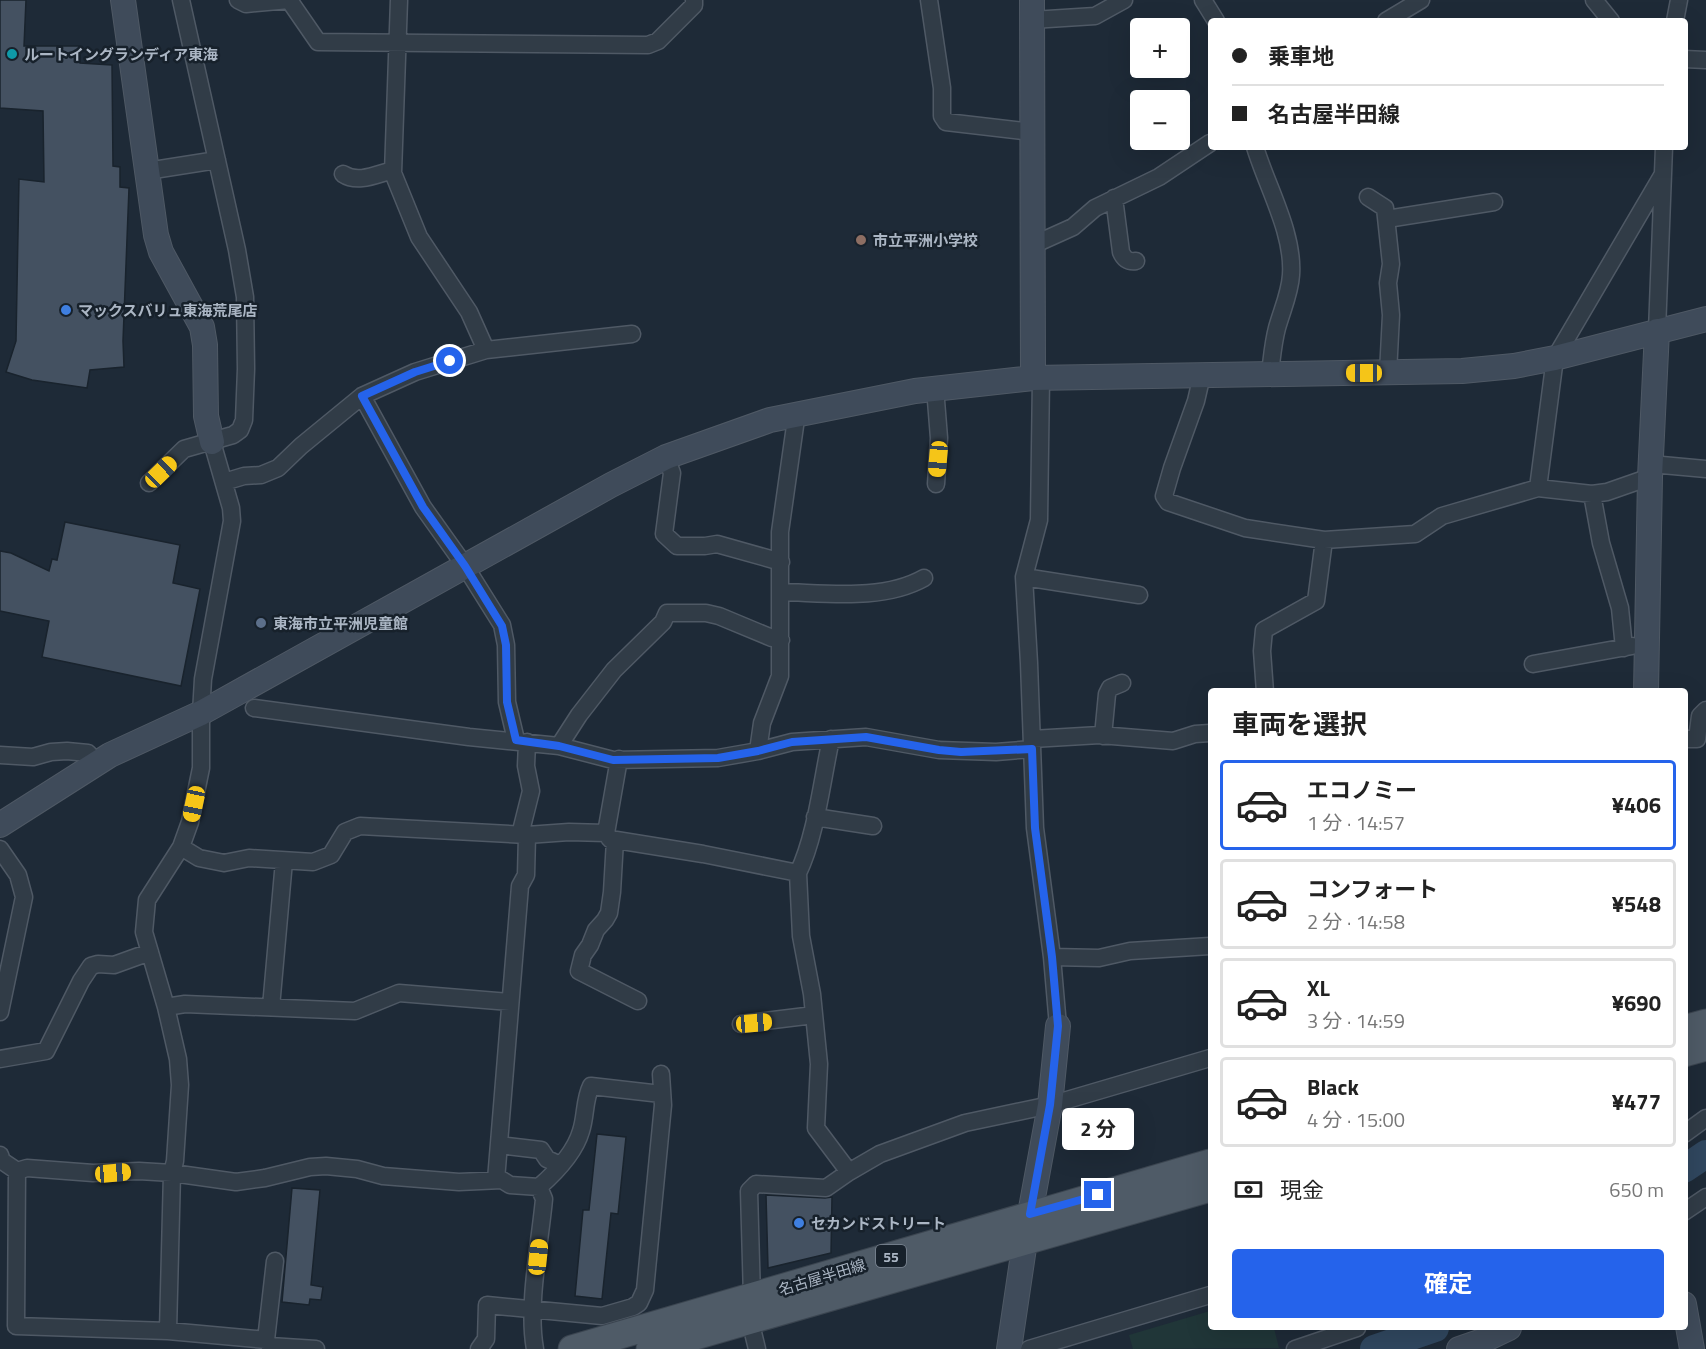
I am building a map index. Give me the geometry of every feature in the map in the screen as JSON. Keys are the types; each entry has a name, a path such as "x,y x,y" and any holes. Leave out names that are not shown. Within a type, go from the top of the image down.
{"main road":[{"path":"1688,1028 1706,1023"},
{"path":"1688,1052 1706,1047"},
{"name":"名古屋半田線","path":"650,1349 751,1309 1030,1214 1208,1164"},
{"name":"名古屋半田線","path":"572,1349 751,1309 1025,1241 1208,1189"}],"street":[{"path":"123,0 156,234 161,252 202,327 205,345 206,416 231,508 231,532 203,679 201,768 190,822 181,847 147,900 144,932 166,1007 178,1059 180,1085 175,1161 172,1173 168,1331"},
{"path":"149,483 184,449 232,435 240,430 244,420 245,297 181,0"},
{"path":"238,0 246,4 289,0 318,42 648,45 658,41 694,5 694,0"},
{"path":"399,0 393,170 419,237 469,312 486,350"},
{"path":"929,0 942,88 942,116 946,122 1032,132"},
{"path":"1009,1349 1025,1241 1050,1105 1058,1026 1052,957 1035,828 1024,577 1039,520 1033,245 1032,10 1095,16 1124,0"},
{"path":"1203,0 1214,18"},
{"path":"1391,18 1421,0"},
{"path":"1594,0 1609,18"},
{"path":"1676,18 1679,0"},
{"path":"1688,59 1706,60"},
{"path":"1033,245 1073,227 1095,208 1159,177 1208,144"},
{"path":"1256,150 1286,229 1291,273 1289,288 1276,331 1270,374"},
{"path":"1646,688 1650,470 1664,150"},
{"path":"147,171 217,160"},
{"path":"343,174 351,179 358,179 393,170"},
{"path":"1538,488 1555,358 1663,174"},
{"path":"1114,198 1121,252 1124,258 1136,261"},
{"path":"1368,198 1386,208 1391,264 1388,283 1391,315 1388,373"},
{"path":"1386,219 1494,202"},
{"path":"0,825 111,755 201,713 548,519 666,457 770,420 935,388 1037,378 1388,373 1462,371 1514,366 1555,358 1706,319"},
{"path":"224,482 243,476 261,475 278,468 362,396 415,372 486,350 632,334"},
{"path":"1202,375 1196,401 1164,496 1168,502 1245,528 1324,540 1415,534 1442,516 1538,488 1592,494 1607,492 1650,470 1706,469"},
{"path":"935,388 939,438 936,484"},
{"path":"362,396 423,507 465,566 502,626 506,645 507,702 522,741 531,791 524,835 526,875 520,886 496,1180"},
{"path":"758,751 762,723 780,676 780,532 795,426 793,415"},
{"path":"666,457 672,473 664,534 677,546 717,544 781,562"},
{"path":"1592,494 1601,543 1620,608 1624,648"},
{"path":"1265,688 1262,651 1264,630 1316,601 1324,540"},
{"path":"1024,577 1139,595"},
{"path":"781,592 870,593 909,586 924,578"},
{"path":"559,746 579,715 614,670 663,622 667,613 719,616 772,639 781,640"},
{"path":"1533,664 1648,644"},
{"path":"1103,736 1107,694 1110,687 1122,683"},
{"path":"254,708 468,737 559,746 613,760 718,758 792,742 866,737 961,752 1103,736 1173,741 1195,734 1208,733"},
{"path":"1688,739 1697,739 1700,716 1706,710"},
{"path":"831,739 815,817 798,873 801,936 808,969 819,1064 816,1128 849,1172"},
{"path":"0,755 33,758 51,752 67,751 88,753 97,763"},
{"path":"618,759 611,837 612,892 609,913 596,930 583,955 579,971 638,1001"},
{"path":"815,817 873,826"},
{"path":"181,847 199,858 224,863 249,858 313,862 331,855 345,832 360,826 524,835 569,832 611,837 798,873"},
{"path":"0,849 18,875 24,897 0,1012"},
{"path":"271,1007 284,861"},
{"path":"1052,957 1099,958 1130,951 1208,946"},
{"path":"0,1059 46,1051 81,981 91,966 114,965 150,952"},
{"path":"166,1007 185,1004 355,1011 399,993 510,1002"},
{"path":"741,1024 814,1015"},
{"path":"756,1349 751,1309 749,1191 756,1184 826,1188 880,1154 965,1123 1050,1105 1208,1059"},
{"path":"479,1349 486,1339 487,1305 602,1316 633,1307 642,1298 645,1290 663,1105 661,1074"},
{"path":"17,1171 27,1168 93,1173 139,1171 236,1182 265,1178 310,1167 326,1166 357,1169 383,1176 459,1182 502,1180 510,1185 539,1187 550,1178 574,1148 581,1133 586,1096 591,1086 661,1094"},
{"path":"1688,1131 1706,1118"},
{"path":"499,1145 541,1150 547,1159 560,1165"},
{"path":"0,1155 2,1161 17,1171"},
{"path":"17,1171 16,1326 168,1331 266,1340"},
{"path":"535,1349 532,1329 533,1310 544,1199 539,1187"},
{"path":"1688,1209 1706,1197"},
{"path":"275,1261 266,1340 270,1346 316,1349"},
{"path":"1029,1349 1208,1296"},
{"path":"1688,1326 1692,1349"},
{"path":"1295,1349 1351,1330"},
{"path":"1459,1349 1505,1330"}],"green space":[{"path":"1208,1312 1208,1330 1274,1330 1279,1348 1133,1349 1129,1335"}],"building":[{"path":"0,0 26,0 24,46 79,46 80,63 112,65 113,166 120,167 120,187 129,188 124,367 90,370 87,388 32,380 6,372 16,341 19,179 44,182 43,111 0,108"},
{"path":"65,522 180,545 173,583 200,589 181,686 42,657 49,621 0,611 0,551 11,553 49,571 52,559 57,560"},
{"path":"597,1134 626,1137 618,1214 611,1213 602,1299 575,1296 583,1210 589,1210"},
{"path":"292,1188 320,1190 311,1285 323,1287 321,1300 310,1299 309,1305 282,1302"},
{"name":"セカンドストリート","path":"766,1195 832,1197 831,1253 768,1268"}],"waterway":[{"path":"1688,1166 1706,1154"},
{"path":"1374,1349 1429,1330"}],"place":[{"name":"ルートイングランディア東海","path":"12,54"},
{"name":"市立平洲小学校","path":"861,240"},
{"name":"マックスバリュ東海荒尾店","path":"66,310"},
{"name":"東海市立平洲児童館","path":"261,623"},
{"name":"セカンドストリート","path":"799,1223"}],"route":[{"path":"450,361 415,372 362,396 423,507 465,566 502,626 506,645 507,702 516,740 559,746 613,760 718,758 792,742 866,737 961,752 1032,749 1035,828 1052,957 1058,1026 1050,1105 1030,1214 1098,1195"}]}
